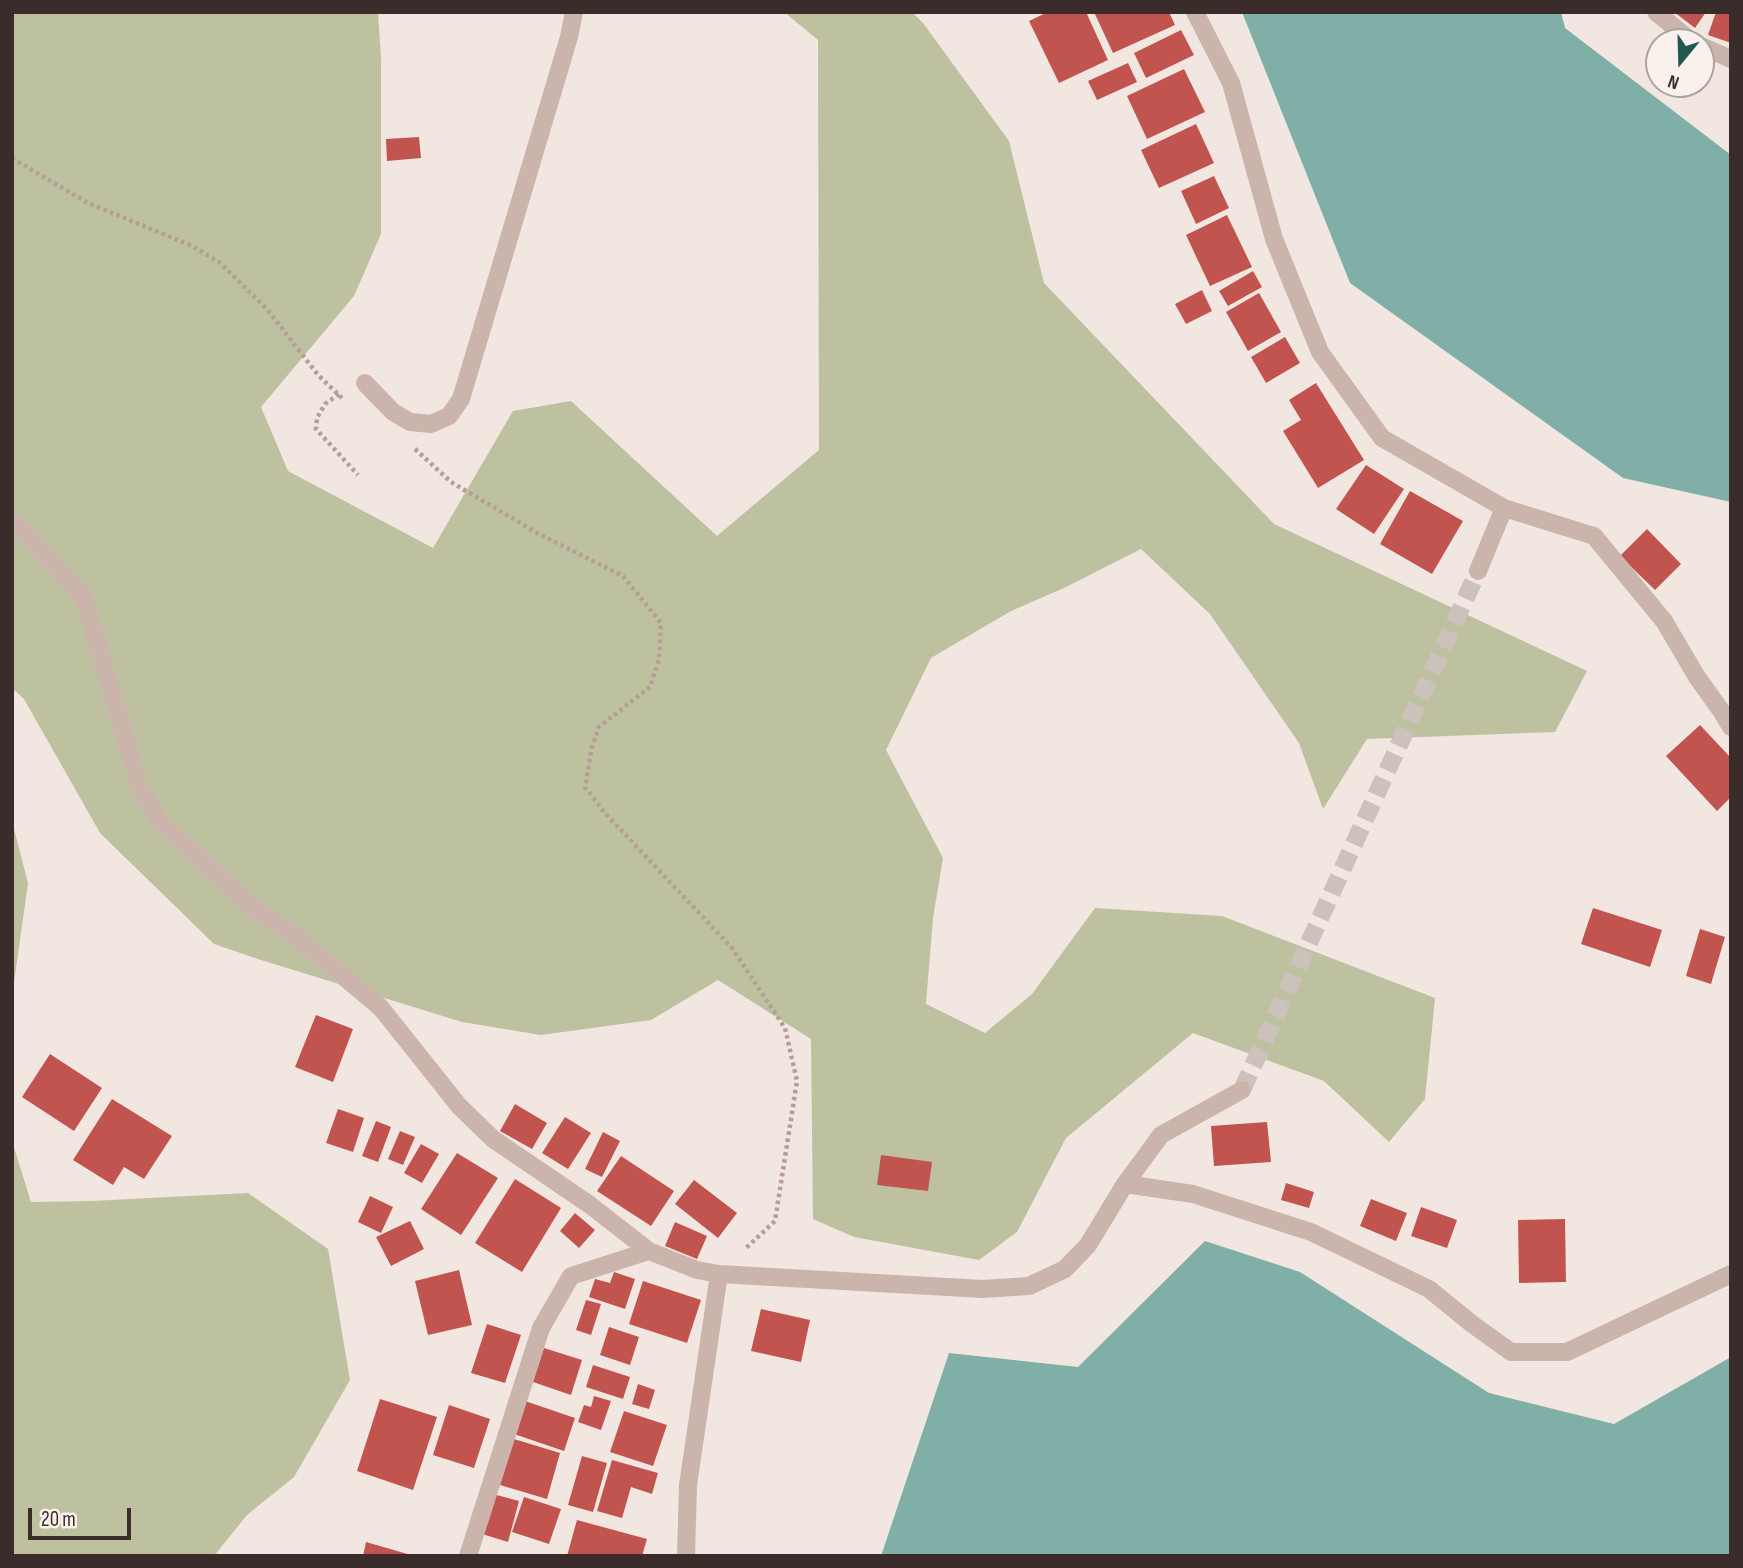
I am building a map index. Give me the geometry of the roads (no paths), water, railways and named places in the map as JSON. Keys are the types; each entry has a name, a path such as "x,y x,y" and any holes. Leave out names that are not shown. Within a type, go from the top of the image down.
{"street":[{"path":"365,383 394,412 410,422 431,424 449,416 461,399 569,37 574,12"},
{"path":"1195,12 1231,83 1274,240 1320,352 1382,438 1504,508 1594,536 1664,621 1731,727"},
{"path":"1656,12 1675,28"},
{"path":"1478,571 1504,508"},
{"path":"12,523 27,534 83,598 140,788 160,822 255,910 292,933 382,1009 458,1106 493,1139 590,1205 649,1251 697,1270 719,1274 983,1289 1029,1286 1065,1269 1088,1245 1125,1184 1161,1135 1242,1090"},
{"path":"1125,1184 1193,1195 1311,1232 1429,1289 1511,1352 1567,1352 1731,1274"},
{"path":"468,1556 541,1328 571,1276 649,1251"},
{"path":"686,1556 688,1485 719,1274"}],"water":[{"path":"1242,12 1561,12 1565,28 1645,89 1645,98 1656,98 1731,155 1731,502 1623,478 1350,283"},
{"path":"1205,1241 1300,1272 1489,1393 1614,1424 1731,1357 1731,1556 881,1556 949,1353 1078,1367"}],"tunnel":[{"path":"1242,1090 1478,571"}]}
